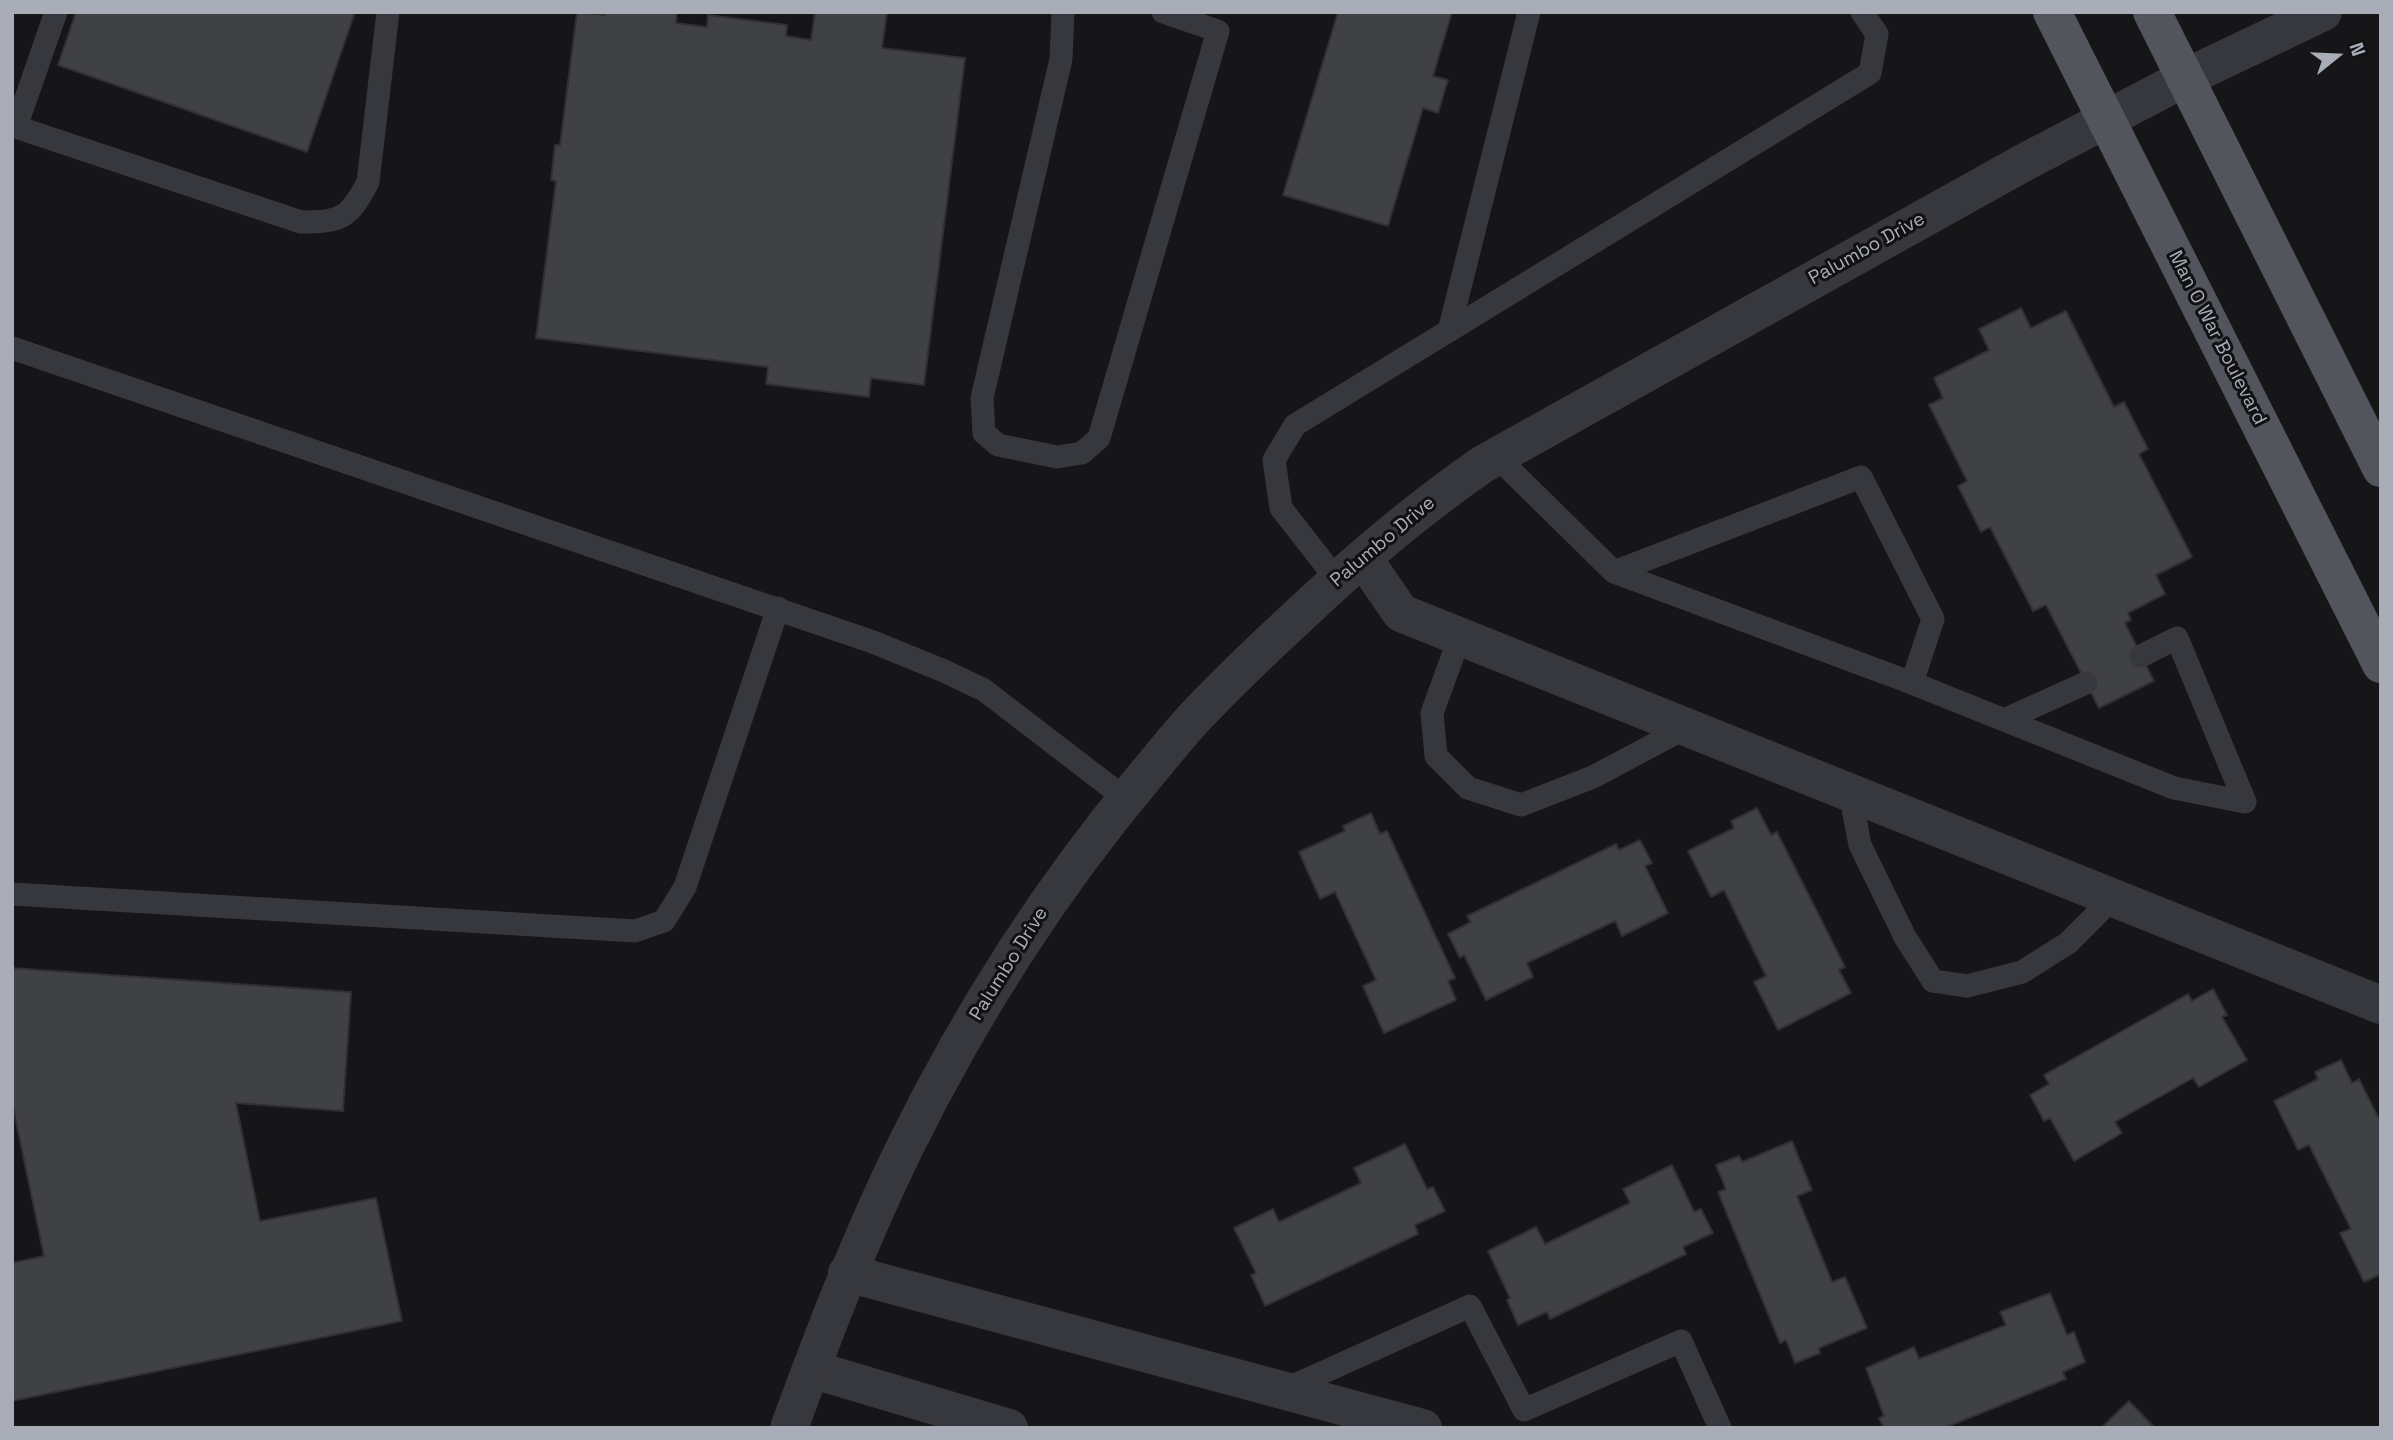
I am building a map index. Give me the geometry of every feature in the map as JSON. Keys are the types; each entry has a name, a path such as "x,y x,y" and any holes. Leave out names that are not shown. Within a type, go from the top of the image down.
{"main road":[{"name":"Man O War Boulevard","path":"2052,12 2381,664"},
{"path":"2152,12 2381,468"}],"street":[{"name":"Palumbo Drive","path":"789,1428 847,1273 905,1147 1001,974 1053,893 1126,799 1194,717 1270,642 1426,503 1496,456 2023,163 2185,78 2323,12"},
{"path":"1350,569 1401,612 2381,1005"},
{"path":"847,1273 1423,1428"},
{"path":"811,1369 1009,1428"}],"lane":[{"path":"55,12 16,127 301,222 332,222 355,206 368,182 388,12"},
{"path":"1063,12 1061,59 982,398 984,433 998,445 1057,457 1082,453 1099,438 1218,31 1167,13"},
{"path":"1449,331 1529,12"},
{"path":"1350,569 1281,508 1275,460 1295,425 1870,73 1877,34 1862,12"},
{"path":"12,348 778,608 944,670 984,690 1126,799"},
{"path":"1496,456 1614,572 1912,683 2174,788 2245,802 2177,638 2141,656"},
{"path":"1614,572 1861,477 1933,619 1912,683"},
{"path":"12,894 635,931 664,921 685,887 778,608"},
{"path":"1460,636 1432,713 1436,756 1468,788 1521,805 1592,777 1687,727"},
{"path":"2004,720 2086,683"},
{"path":"1850,793 1860,845 1905,937 1933,981 1967,986 2022,972 2068,943 2113,898"},
{"path":"1284,1390 1470,1306 1521,1419 1681,1341 1720,1428"}],"building":[{"path":"76,12 355,12 307,152 58,65"},
{"path":"577,12 604,15 604,12 677,12 676,23 707,27 708,15 787,25 786,36 811,40 815,12 887,12 882,48 965,58 924,385 871,378 869,397 766,384 768,367 536,338 556,181 551,180 555,145 560,145"},
{"path":"1338,12 1452,12 1433,76 1448,80 1438,113 1423,108 1388,226 1283,195"},
{"path":"2021,308 2031,328 2066,311 2114,407 2124,402 2148,449 2139,454 2192,557 2156,575 2165,594 2128,613 2131,620 2125,623 2154,681 2099,708 2046,605 2033,611 1990,527 1981,532 1958,486 1967,481 1929,405 1943,398 1934,378 1989,350 1979,329"},
{"path":"1757,808 1771,835 1777,832 1845,967 1839,970 1851,993 1778,1030 1754,982 1766,976 1724,890 1711,897 1688,851 1734,828 1731,821"},
{"path":"1371,813 1380,834 1387,831 1455,978 1448,981 1456,1000 1384,1033 1363,986 1376,980 1335,892 1320,899 1299,852 1345,831 1343,826"},
{"path":"1640,840 1652,863 1645,866 1668,913 1622,936 1615,921 1527,963 1533,977 1486,1000 1464,955 1460,958 1448,934 1471,922 1467,916 1616,844 1619,850"},
{"path":"12,968 351,992 343,1111 236,1103 260,1221 376,1198 402,1321 12,1401 12,1263 44,1256 12,1102"},
{"path":"2213,989 2227,1015 2222,1017 2247,1060 2199,1087 2193,1078 2115,1122 2122,1133 2074,1161 2050,1118 2044,1121 2030,1095 2049,1084 2044,1075 2188,994 2192,1001"},
{"path":"2341,1060 2352,1083 2359,1079 2381,1123 2381,1274 2364,1282 2340,1233 2351,1229 2309,1145 2298,1150 2274,1101 2318,1079 2315,1072"},
{"path":"1792,1141 1812,1190 1797,1196 1832,1282 1845,1277 1867,1328 1819,1348 1820,1353 1795,1363 1786,1340 1780,1343 1718,1192 1726,1189 1716,1165 1739,1156 1742,1162"},
{"path":"1405,1144 1427,1189 1433,1187 1445,1211 1415,1225 1418,1234 1265,1306 1251,1275 1256,1273 1234,1228 1273,1209 1279,1222 1361,1183 1354,1168"},
{"path":"1672,1165 1694,1212 1701,1209 1713,1233 1683,1247 1686,1254 1550,1319 1547,1312 1518,1325 1507,1300 1510,1298 1488,1251 1536,1227 1545,1244 1630,1203 1623,1189"},
{"path":"2050,1293 2067,1335 2074,1332 2085,1362 2063,1372 2066,1379 1944,1428 1884,1428 1879,1418 1884,1416 1866,1368 1914,1347 1919,1359 2006,1325 2000,1312"},
{"path":"2129,1401 2155,1428 2101,1428"}]}
